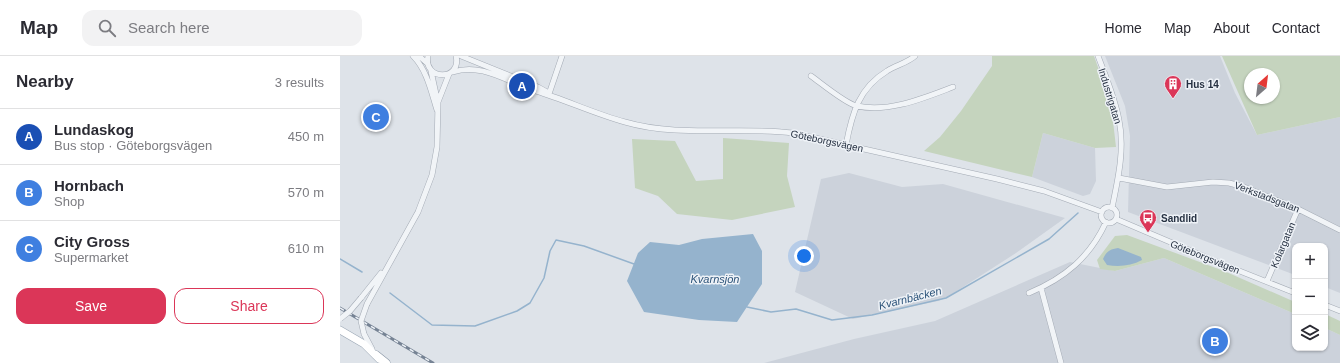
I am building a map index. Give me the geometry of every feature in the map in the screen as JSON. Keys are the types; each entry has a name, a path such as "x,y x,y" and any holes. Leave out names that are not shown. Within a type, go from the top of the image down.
{"highway":[{"path":"374,353 386,363"}],"main road":[{"path":"340,330 357,338 374,353 381,363"}],"street":[{"path":"413,56 419,62 425,74 438,114"},
{"path":"374,353 364,334 361,321 367,304 418,212 429,185 437,147 438,103 431,70 428,64 419,56"},
{"path":"428,56 428,64"},
{"path":"438,103 457,63 456,56"},
{"name":"Göteborgsvägen","path":"461,56 538,87 549,94"},
{"path":"549,94 562,56"},
{"name":"Industrigatan","path":"1098,56 1110,87 1119,120 1121,140 1119,178 1112,208"},
{"path":"846,144 856,106 862,93 874,79 912,57"},
{"name":"Göteborgsvägen","path":"431,70 437,75 451,73 462,69 479,70 612,118 656,129 689,131 776,131 846,144 1037,189 1102,212"},
{"path":"811,76 856,106 890,107 905,104 953,86"},
{"name":"Verkstadsgatan","path":"1119,178 1167,187 1214,182 1229,183 1244,187 1298,209 1340,230"},
{"path":"1106,208 1112,208 1116,212 1116,219 1112,222 1106,222 1102,218 1102,212 1106,208"},
{"name":"Kolargatan","path":"1267,282 1298,209"},
{"name":"Göteborgsvägen","path":"1116,219 1292,292"},
{"path":"1029,293 1041,288 1057,278 1082,259 1094,246 1106,222"},
{"path":"340,318 350,311 387,266"},
{"path":"1041,288 1061,363"},
{"path":"1328,306 1340,311"}],"shaded area":[{"path":"1105,56 1220,56 1235,93 1257,135 1340,117 1340,293 1328,288 1328,243 1292,243 1292,274 1128,212 1130,136 1125,106"},
{"path":"1043,133 1095,148 1096,181 1090,194 1083,196 1032,177"},
{"path":"849,173 902,187 943,184 1065,218 1016,253 946,298 853,319 795,292 821,179"},
{"path":"1164,258 1292,313 1292,351 1328,351 1328,329 1340,335 1340,363 764,363 854,339 935,321 1070,262 1115,271"}],"green space":[{"path":"992,56 1094,56 1111,104 1116,147 1095,148 1043,133 1032,177 924,151 940,137 961,111 992,66"},
{"path":"1222,56 1340,56 1340,117 1257,135"},
{"path":"723,138 789,143 787,176 795,207 732,220 677,214 658,196 635,188 632,139 675,141 696,181 723,179"},
{"path":"1127,235 1224,271 1292,301 1292,313 1164,258 1115,271 1100,269 1097,260 1115,236"},
{"path":"1328,315 1340,321 1340,335 1328,329"}],"water":[{"name":"Kvarnsjön","path":"753,234 762,251 762,284 737,322 699,320 644,312 627,281 638,253 650,242 679,245 702,239"},
{"path":"1118,248 1141,257 1142,260 1125,266 1107,265 1103,259 1105,254"}],"waterway":[{"name":"Kvarnbäcken","path":"747,307 771,312 796,309 832,320 872,315 946,298 1049,239 1078,213"},
{"name":"Kvarnbäcken","path":"390,293 432,325 475,326 517,311 530,303 544,278 550,251 556,240 584,246 634,264"},
{"name":"Kvarnbäcken","path":"340,259 362,272"}],"railway":[{"path":"340,308 433,363"}],"place":[{"name":"Lundaskog","path":"522,86"},
{"name":"Hus 14","path":"1173,99"},
{"name":"City Gross","path":"376,117"},
{"name":"Sandlid","path":"1148,233"},
{"name":"Hornbach","path":"1215,341"}]}
